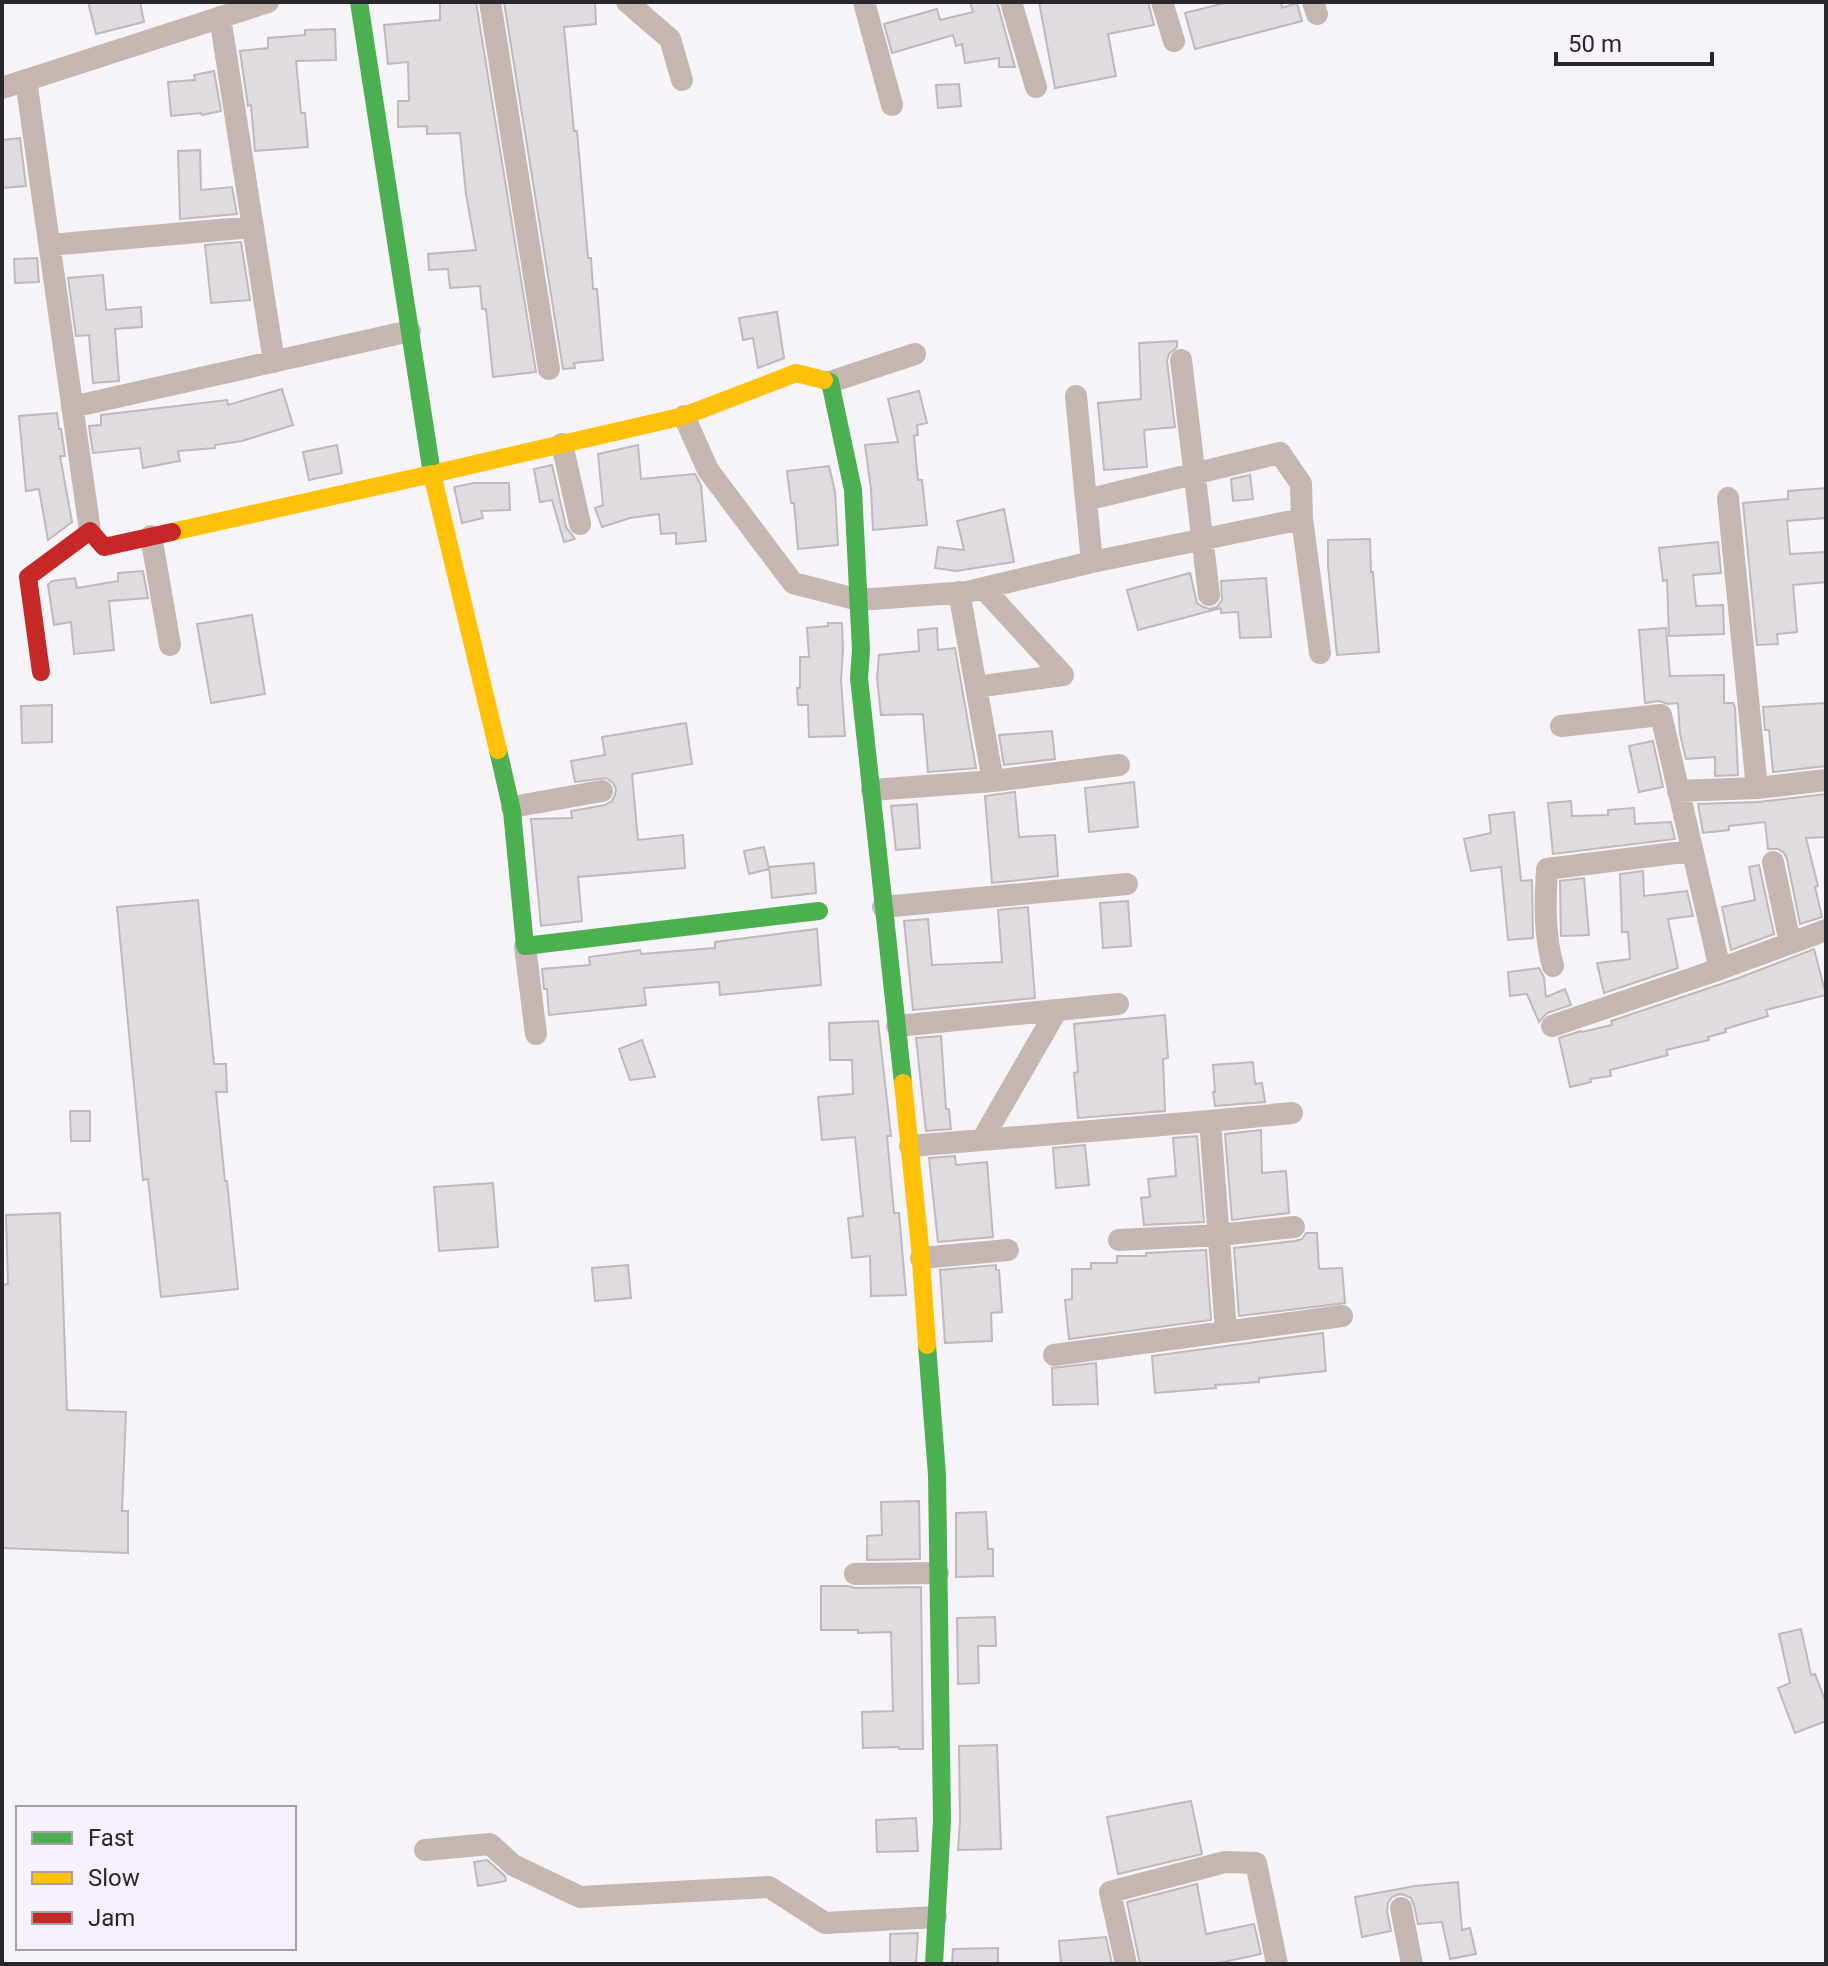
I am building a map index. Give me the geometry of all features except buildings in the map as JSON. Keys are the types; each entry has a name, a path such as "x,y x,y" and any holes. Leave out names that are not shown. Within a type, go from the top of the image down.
{"street":[{"path":"2,88 268,2"},
{"path":"359,2 432,474 512,807 536,1034"},
{"path":"490,2 549,369"},
{"path":"627,2 670,39 682,80"},
{"path":"864,2 892,105"},
{"path":"1011,2 1036,87"},
{"path":"1162,2 1174,41"},
{"path":"220,17 274,362"},
{"path":"26,80 90,531 104,547 684,416 796,373 830,382 915,354"},
{"path":"50,245 253,227"},
{"path":"72,407 410,331"},
{"path":"1181,360 1209,595"},
{"path":"830,382 853,490 861,650 859,678 921,1258 937,1475 942,1820 934,1964"},
{"path":"1076,396 1092,562"},
{"path":"684,416 708,470 793,583 859,600 983,588 1302,519"},
{"path":"562,444 580,524"},
{"path":"1086,500 1280,453 1301,484 1302,519 1320,653"},
{"path":"1728,498 1757,788"},
{"path":"41,672 28,577 90,531"},
{"path":"151,536 170,645"},
{"path":"976,687 1063,675 983,588"},
{"path":"959,592 993,781"},
{"path":"1561,726 1661,715 1720,969"},
{"path":"872,790 993,781 1119,765"},
{"path":"1678,791 1757,788 1826,780"},
{"path":"512,807 602,791"},
{"path":"1553,966 1545,902 1547,869 1691,851"},
{"path":"1773,862 1790,943"},
{"path":"883,907 1127,884"},
{"path":"525,946 819,911"},
{"path":"1552,1026 1826,930"},
{"path":"897,1026 1118,1004"},
{"path":"982,1140 1057,1010"},
{"path":"910,1146 1292,1113"},
{"path":"1210,1121 1226,1331"},
{"path":"1119,1240 1219,1235 1294,1227"},
{"path":"921,1258 1008,1250"},
{"path":"1054,1355 1342,1316"},
{"path":"855,1574 938,1573"},
{"path":"425,1850 490,1844 513,1865 580,1897 769,1887 825,1923 936,1917"},
{"path":"1126,1964 1110,1892 1225,1862 1256,1863 1277,1964"},
{"path":"1401,1908 1412,1964"}],"traffic: fast":[{"path":"359,2 432,474 441,472"},
{"path":"824,380 830,382 853,490 861,650 859,678 903,1083"},
{"path":"498,750 512,811 525,946 819,911"},
{"path":"927,1345 937,1475 942,1820 934,1964"}],"traffic: slow":[{"path":"441,472 684,416 796,373 824,380"},
{"path":"172,532 432,474 498,750"},
{"path":"903,1083 927,1345"}],"traffic: jam":[{"path":"41,672 28,577 90,531 104,547 172,532"}]}
